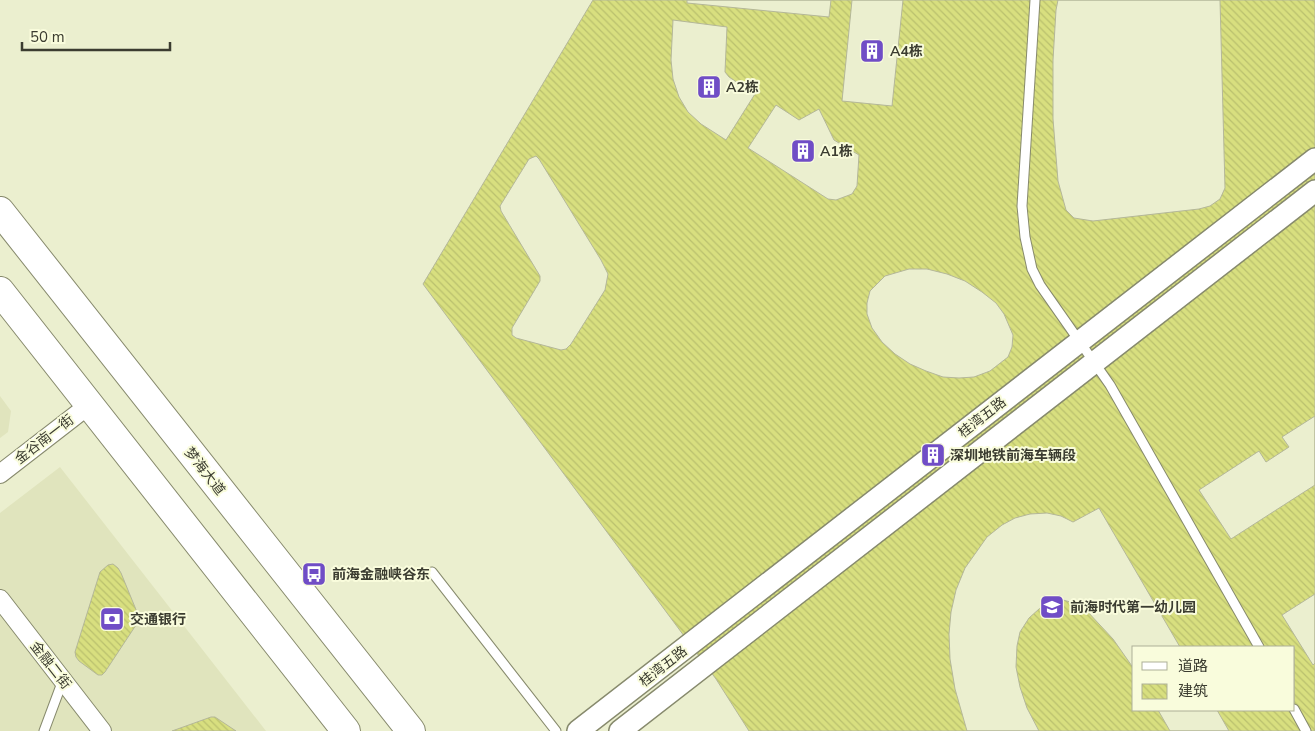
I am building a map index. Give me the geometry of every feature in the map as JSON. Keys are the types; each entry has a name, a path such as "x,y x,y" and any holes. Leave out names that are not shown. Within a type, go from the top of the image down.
{"main road":[{"name":"梦海大道","path":"0,211 411,731"},
{"path":"0,291 346,731"}],"street":[{"name":"桂湾五路","path":"578,731 1315,159"},
{"name":"桂湾五路","path":"620,731 1315,191"},
{"name":"金谷南一街","path":"0,474 89,405"},
{"name":"金融二街","path":"0,599 102,731"}],"lane":[{"path":"1035,0 1022,206 1025,237 1032,269 1040,285 1110,385 1258,646"},
{"path":"432,572 556,731"},
{"path":"44,731 63,680"},
{"path":"1295,711 1306,731"}],"shaded area":[{"path":"0,396 11,411 8,432 0,438"},
{"path":"60,467 266,731 0,731 0,513"}],"building":[{"name":"深圳地铁前海车辆段","path":"593,0 1315,0 1315,731 749,731 716,679 423,284"},
{"path":"687,0 831,0 829,17 687,3"},
{"name":"A4栋","path":"852,0 903,0 892,106 842,101"},
{"path":"1058,0 1220,0 1225,188 1220,199 1210,206 1199,209 1093,221 1074,218 1066,210 1058,181 1053,119 1053,60"},
{"name":"A2栋","path":"673,20 727,27 725,72 729,77 755,94 726,140 701,124 688,112 679,97 673,79 671,60"},
{"name":"A1栋","path":"776,105 799,120 819,109 834,140 859,155 857,186 852,194 836,200 828,199 748,148"},
{"path":"536,156 608,274 605,290 571,344 566,349 561,350 516,338 512,335 512,328 540,281 540,276 501,211 500,206 529,159"},
{"path":"909,269 927,269 965,281 996,303 1004,314 1013,335 1012,347 1008,357 990,371 974,377 959,378 943,377 926,371 910,364 895,354 882,342 872,328 867,314 867,303 870,291 885,276"},
{"path":"1315,416 1315,485 1231,539 1199,490 1259,451 1266,462 1289,447 1282,437"},
{"path":"1099,508 1179,646 1132,646 1132,666 1113,639 1086,610 1074,603 1063,600 1052,601 1029,618 1020,632 1017,646 1016,667 1020,687 1027,708 1039,731 967,731 955,689 950,659 949,634 956,590 965,568 987,537 1002,525 1015,518 1030,514 1047,513 1061,516 1073,522"},
{"name":"交通银行","path":"113,564 121,573 139,617 136,625 105,672 102,675 98,675 79,661 75,652 100,572 108,565"},
{"path":"1315,594 1315,663 1313,665 1282,615"},
{"path":"1159,711 1218,711 1229,731 1170,731"},
{"path":"215,717 236,731 172,731"}],"place":[{"name":"A4栋","path":"872,51"},
{"name":"A2栋","path":"709,87"},
{"name":"A1栋","path":"803,151"},
{"name":"深圳地铁前海车辆段","path":"933,455"},
{"name":"前海金融峡谷东","path":"314,574"},
{"name":"前海时代第一幼儿园","path":"1052,607"},
{"name":"交通银行","path":"112,619"}]}
